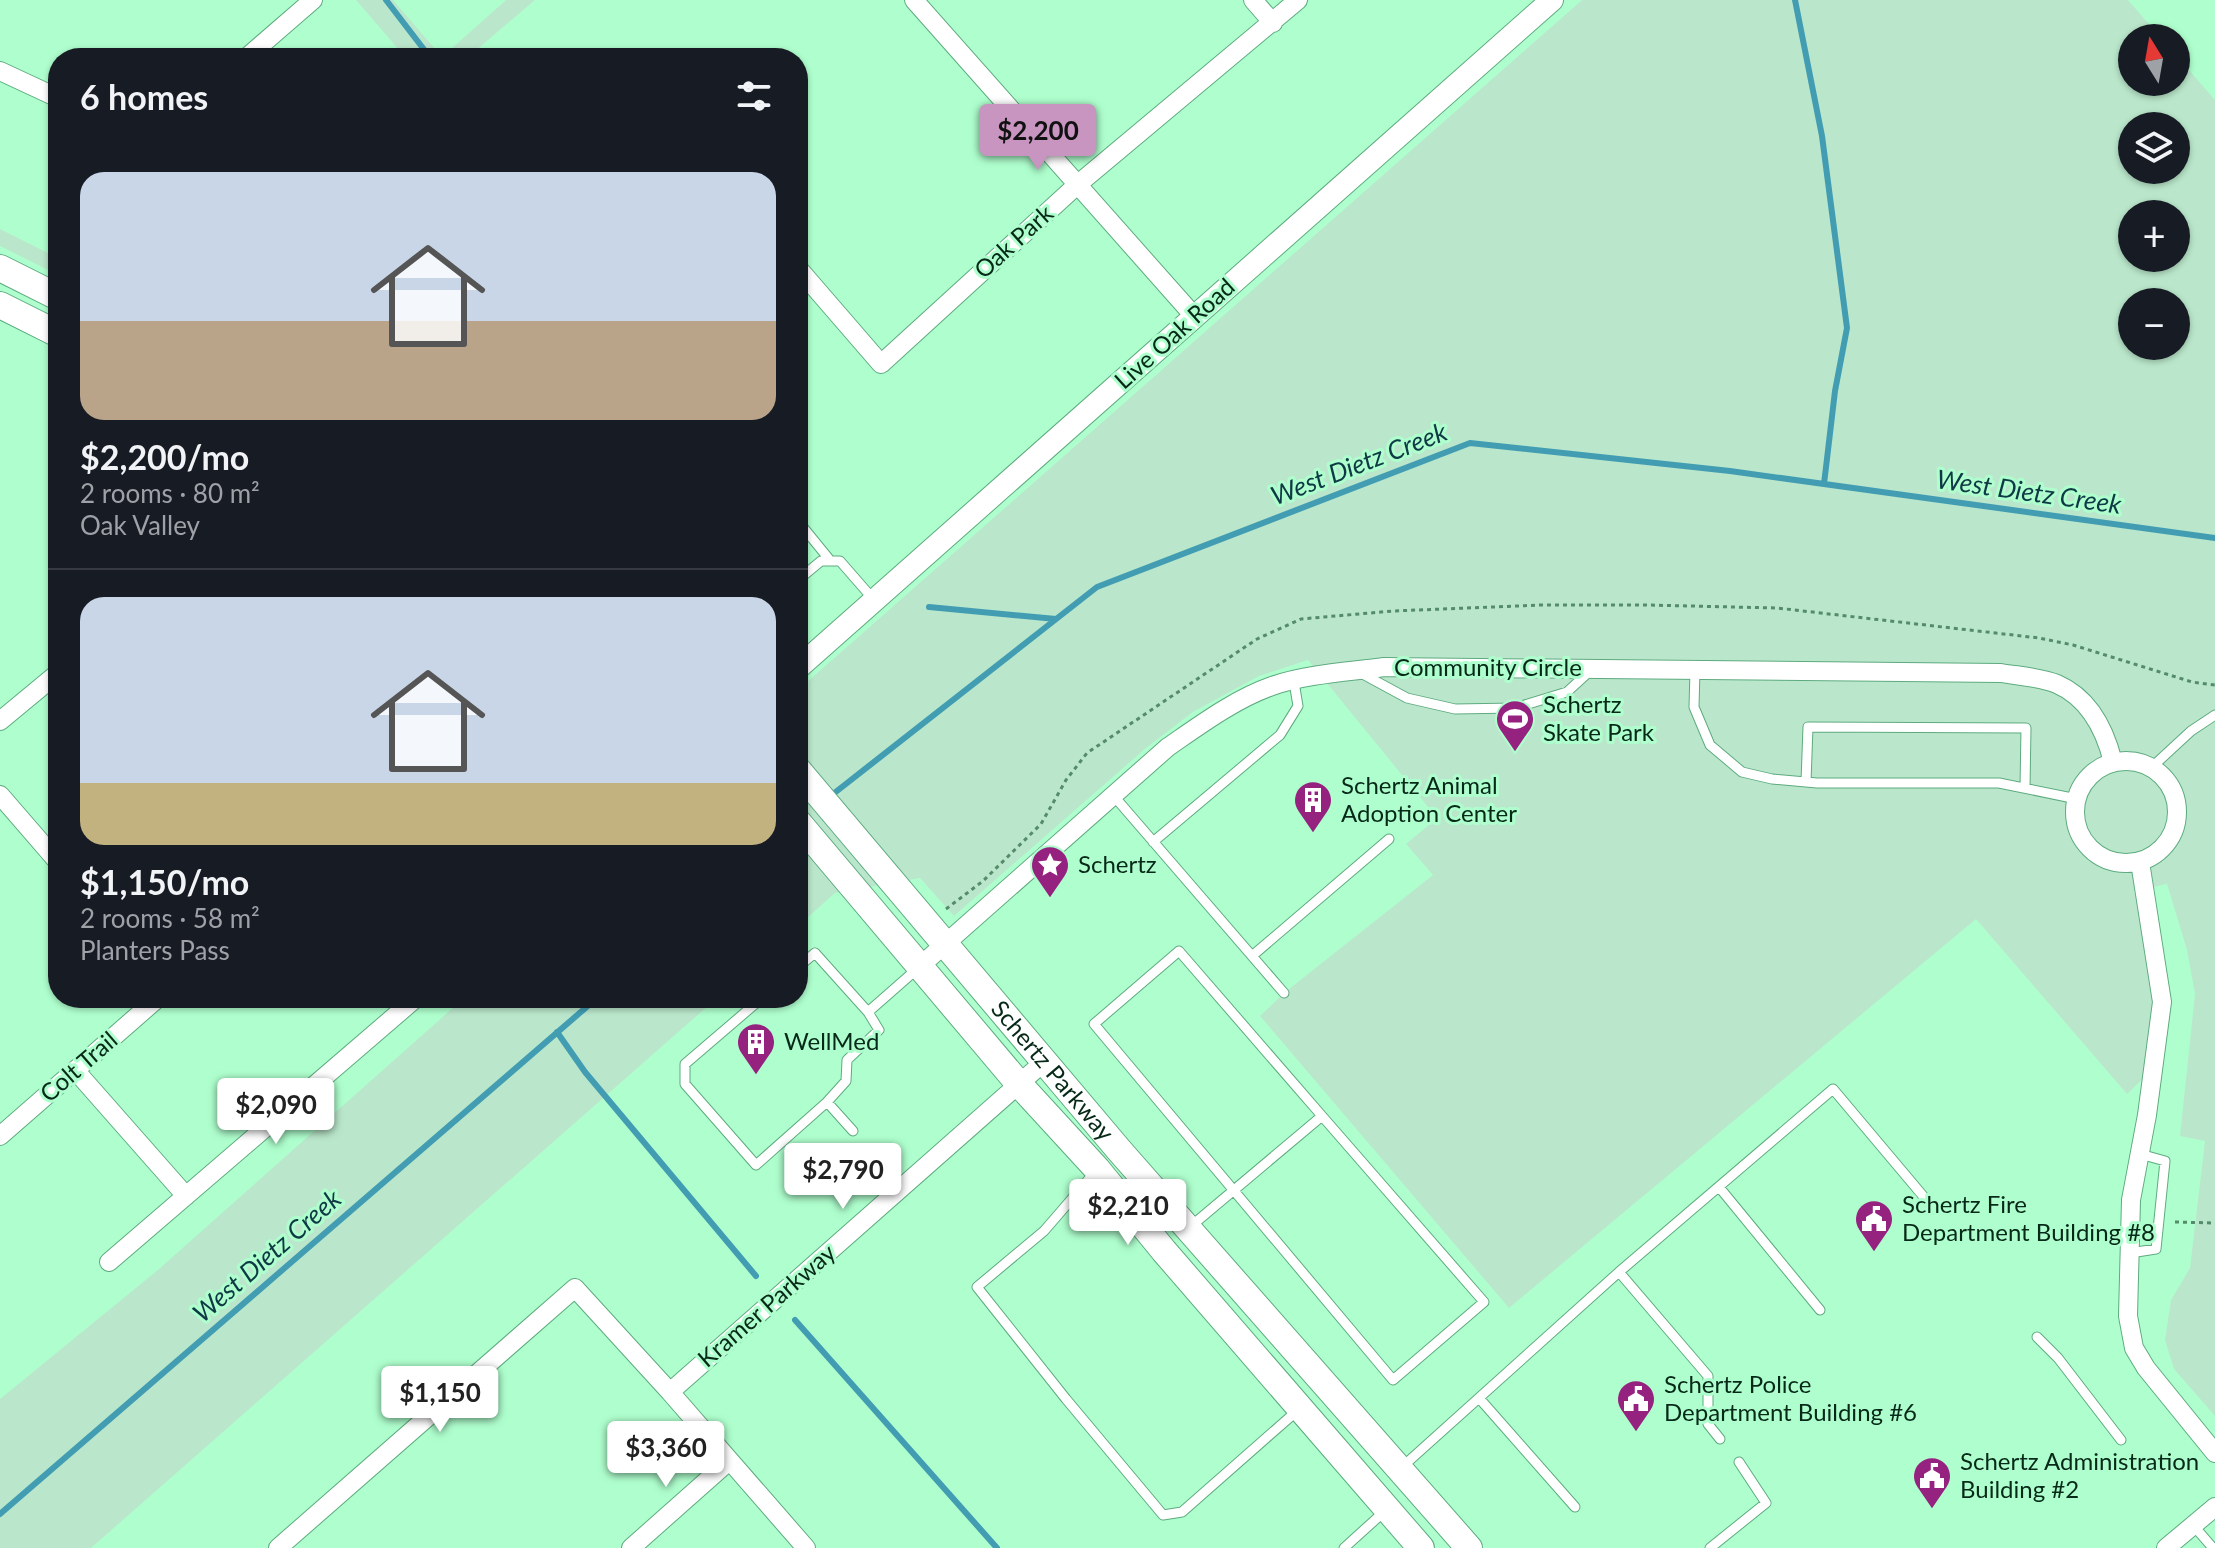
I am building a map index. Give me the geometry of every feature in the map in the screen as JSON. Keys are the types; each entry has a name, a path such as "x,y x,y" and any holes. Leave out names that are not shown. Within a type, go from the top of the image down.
{"main road":[{"path":"0,268 48,292"},
{"path":"0,305 48,329"},
{"name":"Schertz Parkway","path":"808,782 1119,1150 1469,1548"},
{"name":"Schertz Parkway","path":"808,834 1019,1084 1097,1169 1421,1548"},
{"path":"1097,1169 1119,1150"},
{"path":"1164,1251 1188,1229"},
{"path":"1300,1408 1325,1386"},
{"path":"1386,1510 1407,1478"}],"street":[{"path":"258,48 313,0"},
{"path":"914,0 1194,316"},
{"path":"1253,0 1273,23"},
{"name":"Oak Park","path":"808,280 881,364 1077,185 1298,0"},
{"name":"Live Oak Road","path":"808,659 1552,0"},
{"path":"0,71 48,93"},
{"name":"Community Circle","path":"919,967 1168,747 1213,716 1271,686 1356,671 1384,667 2001,673 2056,684 2084,703 2105,733 2113,762"},
{"path":"0,721 48,681"},
{"path":"2133,760 2152,767 2167,780 2177,798 2178,818 2172,837 2158,853 2140,862 2120,863 2101,857 2087,846 2076,826 2081,786 2095,771 2113,762 2133,760"},
{"path":"0,795 48,850"},
{"path":"2140,862 2162,1002 2131,1200 2128,1316 2134,1348 2146,1368 2215,1453"},
{"name":"Colt Trail","path":"0,1136 146,1008"},
{"path":"109,1262 404,1008"},
{"name":"Kramer Parkway","path":"670,1392 1045,1061"},
{"path":"75,1070 186,1196"},
{"path":"278,1548 575,1288 806,1548"},
{"path":"631,1548 729,1461"},
{"path":"2166,1548 2215,1507"}],"lane":[{"path":"808,533 829,559"},
{"path":"808,572 821,561 840,561 874,600"},
{"path":"1356,671 1407,698 1455,709 1515,708 1567,692 1592,669"},
{"path":"1695,670 1694,707 1710,745 1742,772 1806,782 1999,783 2077,799"},
{"path":"1153,842 1280,735 1298,706 1294,682"},
{"path":"2152,767 2191,731 2215,715"},
{"path":"1806,782 1808,727 2026,728 2025,788"},
{"path":"1113,795 1284,993"},
{"path":"1252,956 1389,839"},
{"path":"1179,951 1322,1116 1484,1302 1393,1380 1094,1024 1179,951"},
{"path":"750,1008 685,1064 685,1084 756,1165 827,1102 846,1081 847,1060 879,1030 868,1012 815,953 808,959"},
{"path":"868,1012 919,967"},
{"path":"1407,1478 1479,1398 1619,1272 1833,1089 1934,1209"},
{"path":"827,1102 853,1131"},
{"path":"1188,1229 1322,1116"},
{"path":"2129,1253 2156,1249 2159,1223 2165,1161 2140,1154"},
{"path":"1097,1169 1044,1231 977,1287 1163,1515 1182,1512 1300,1408"},
{"path":"1719,1187 1820,1310"},
{"path":"1619,1272 1708,1376 1708,1424 1720,1439"},
{"path":"2037,1337 2058,1358 2121,1440"},
{"path":"1479,1398 1575,1507"},
{"path":"1710,1548 1766,1503 1739,1462"},
{"path":"1344,1548 1386,1510"},
{"path":"2193,1525 2213,1548"}],"path":[{"path":"2159,1223 2215,1223"}],"green space":[{"path":"356,0 393,0 434,48 397,48"},
{"path":"506,0 535,0 479,48 452,48"},
{"path":"1582,0 2128,0 2149,24 2118,24 2118,96 2190,96 2190,71 2215,100 2215,1416 2174,1369 2165,1340 2171,1300 2190,1268 2205,1141 2180,1136 2195,994 2187,950 2167,884 2134,891 2146,933 2155,991 2150,1072 2127,1094 1976,919 1509,1308 1260,1016 1284,993 1433,875 1406,844 1437,818 1308,660 1259,676 1193,712 1146,748 954,916 920,878 835,893 808,917 808,681"},
{"path":"0,229 48,253 48,270 0,246"},
{"path":"453,1008 706,1008 91,1548 0,1548 0,1399 159,1269"}],"waterway":[{"path":"386,0 423,48"},
{"path":"1795,0 1822,136 1847,328 1835,391 1824,484"},
{"name":"West Dietz Creek","path":"828,798 1097,587 1470,443 1730,471 2215,538"},
{"path":"929,607 1056,619"},
{"name":"West Dietz Creek","path":"0,1514 585,1008"},
{"path":"557,1032 585,1072 756,1276"},
{"path":"795,1320 997,1548"}],"place":[{"name":"Schertz Skate Park","path":"1515,753"},
{"name":"Schertz Animal Adoption Center","path":"1313,834"},
{"name":"Schertz","path":"1050,899"},
{"name":"WellMed","path":"756,1076"},
{"name":"Schertz Fire Department Building #8","path":"1874,1253"},
{"name":"Schertz Police Department Building #6","path":"1636,1433"},
{"name":"Schertz Administration Building #2","path":"1932,1510"}]}
